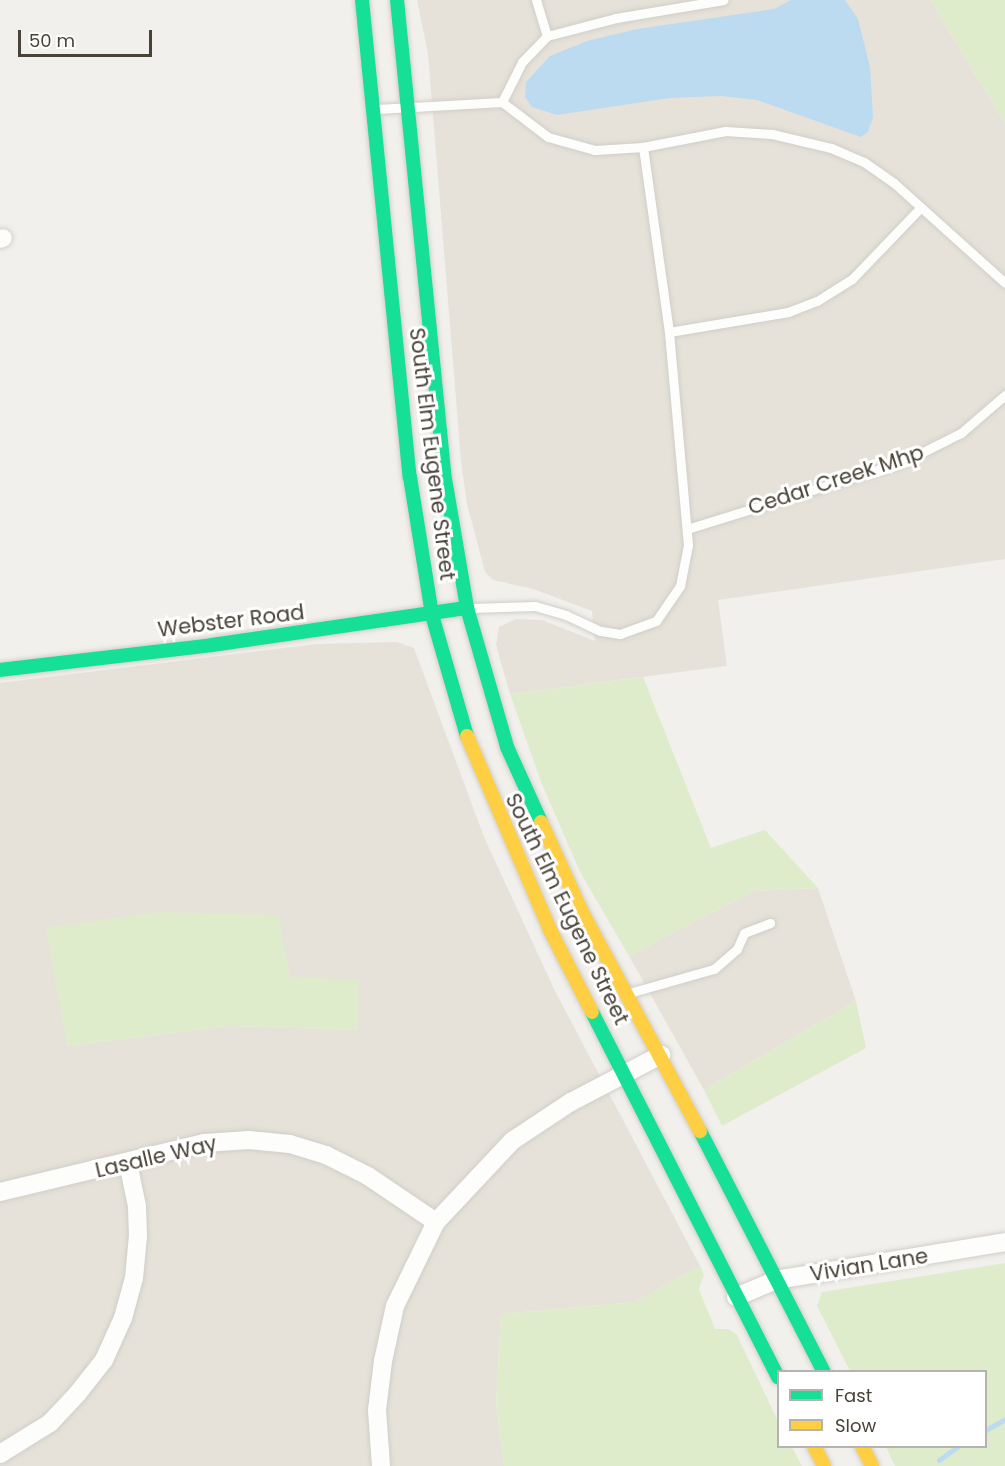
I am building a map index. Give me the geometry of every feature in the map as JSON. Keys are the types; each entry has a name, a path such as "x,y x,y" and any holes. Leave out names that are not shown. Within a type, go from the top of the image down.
{"main road":[{"name":"South Elm Eugene Street","path":"362,0 410,477 432,615 474,759 514,854 777,1375"},
{"name":"South Elm Eugene Street","path":"397,0 444,473 467,608 507,747 551,851 661,1055 823,1370"},
{"name":"Webster Road","path":"0,670 432,615 467,608"},
{"path":"815,1448 824,1466"},
{"path":"863,1448 872,1466"}],"street":[{"path":"381,1466 378,1410 382,1361 395,1306 436,1222 512,1142 571,1102 661,1055"},
{"name":"Lasalle Way","path":"0,1192 204,1143 249,1140 290,1144 326,1155 368,1176 436,1222"},
{"path":"0,1454 50,1423 78,1393 104,1360 123,1318 134,1278 138,1236 137,1206 128,1163"},
{"name":"Vivian Lane","path":"736,1297 776,1280 1005,1242"}],"lane":[{"path":"536,0 547,36"},
{"path":"502,102 522,62 547,36 616,18 723,0"},
{"path":"374,109 502,102 531,127 566,144 614,151 725,131 796,138 864,162 1005,282"},
{"path":"467,608 493,604 535,606 601,631 633,632 656,621 672,602 687,562 687,528 669,332 643,147"},
{"path":"669,332 788,312 817,301 852,279 920,208"},
{"name":"Cedar Creek Mhp","path":"687,528 905,461 961,433 1005,395"},
{"path":"627,993 714,969 737,949 744,933 770,923"}],"shaded area":[{"path":"417,0 930,0 1005,123 1005,559 718,600 727,666 510,694 496,645 499,627 516,619 542,620 595,641 592,611 533,589 493,580 485,572 467,504 461,461 428,54"},
{"path":"397,642 414,648 484,837 555,991 700,1266 635,1302 501,1314 496,1404 504,1466 0,1466 0,683 318,644","holes":["290,977 358,1030 228,1026 67,1046"]},
{"path":"818,888 856,1001 704,1090 629,956 753,891"}],"green space":[{"path":"930,0 1005,0 1005,123"},
{"path":"643,677 711,848 765,830 818,888 753,891 629,956 580,872 541,782 510,694"},
{"path":"158,912 278,915 290,977 359,980 358,1030 228,1026 67,1046 46,928"},
{"path":"856,1001 866,1048 722,1126 704,1090"},
{"path":"1005,1263 1005,1466 895,1466 886,1448 987,1448 987,1370 849,1370 817,1306 822,1292"},
{"path":"700,1266 704,1275 699,1289 715,1329 729,1329 737,1335 777,1419 777,1448 793,1448 802,1466 504,1466 496,1404 501,1314 635,1302"}],"water":[{"path":"791,0 845,0 858,19 870,67 873,117 868,132 861,137 757,100 721,96 670,98 557,115 532,107 525,97 526,82 550,56 587,41 637,29 774,9"}],"waterway":[{"path":"987,1429 1005,1419"},
{"path":"939,1460 955,1448"}],"traffic: fast":[{"path":"362,0 410,477 432,615 467,736"},
{"path":"397,0 444,473 467,608 507,747 541,822"},
{"path":"0,670 212,645 467,608"},
{"path":"592,1012 777,1375"},
{"path":"700,1131 823,1370"}],"traffic: slow":[{"path":"467,736 550,930 592,1012"},
{"path":"541,822 582,912 700,1131"},
{"path":"815,1448 824,1466"},
{"path":"863,1448 872,1466"}]}
